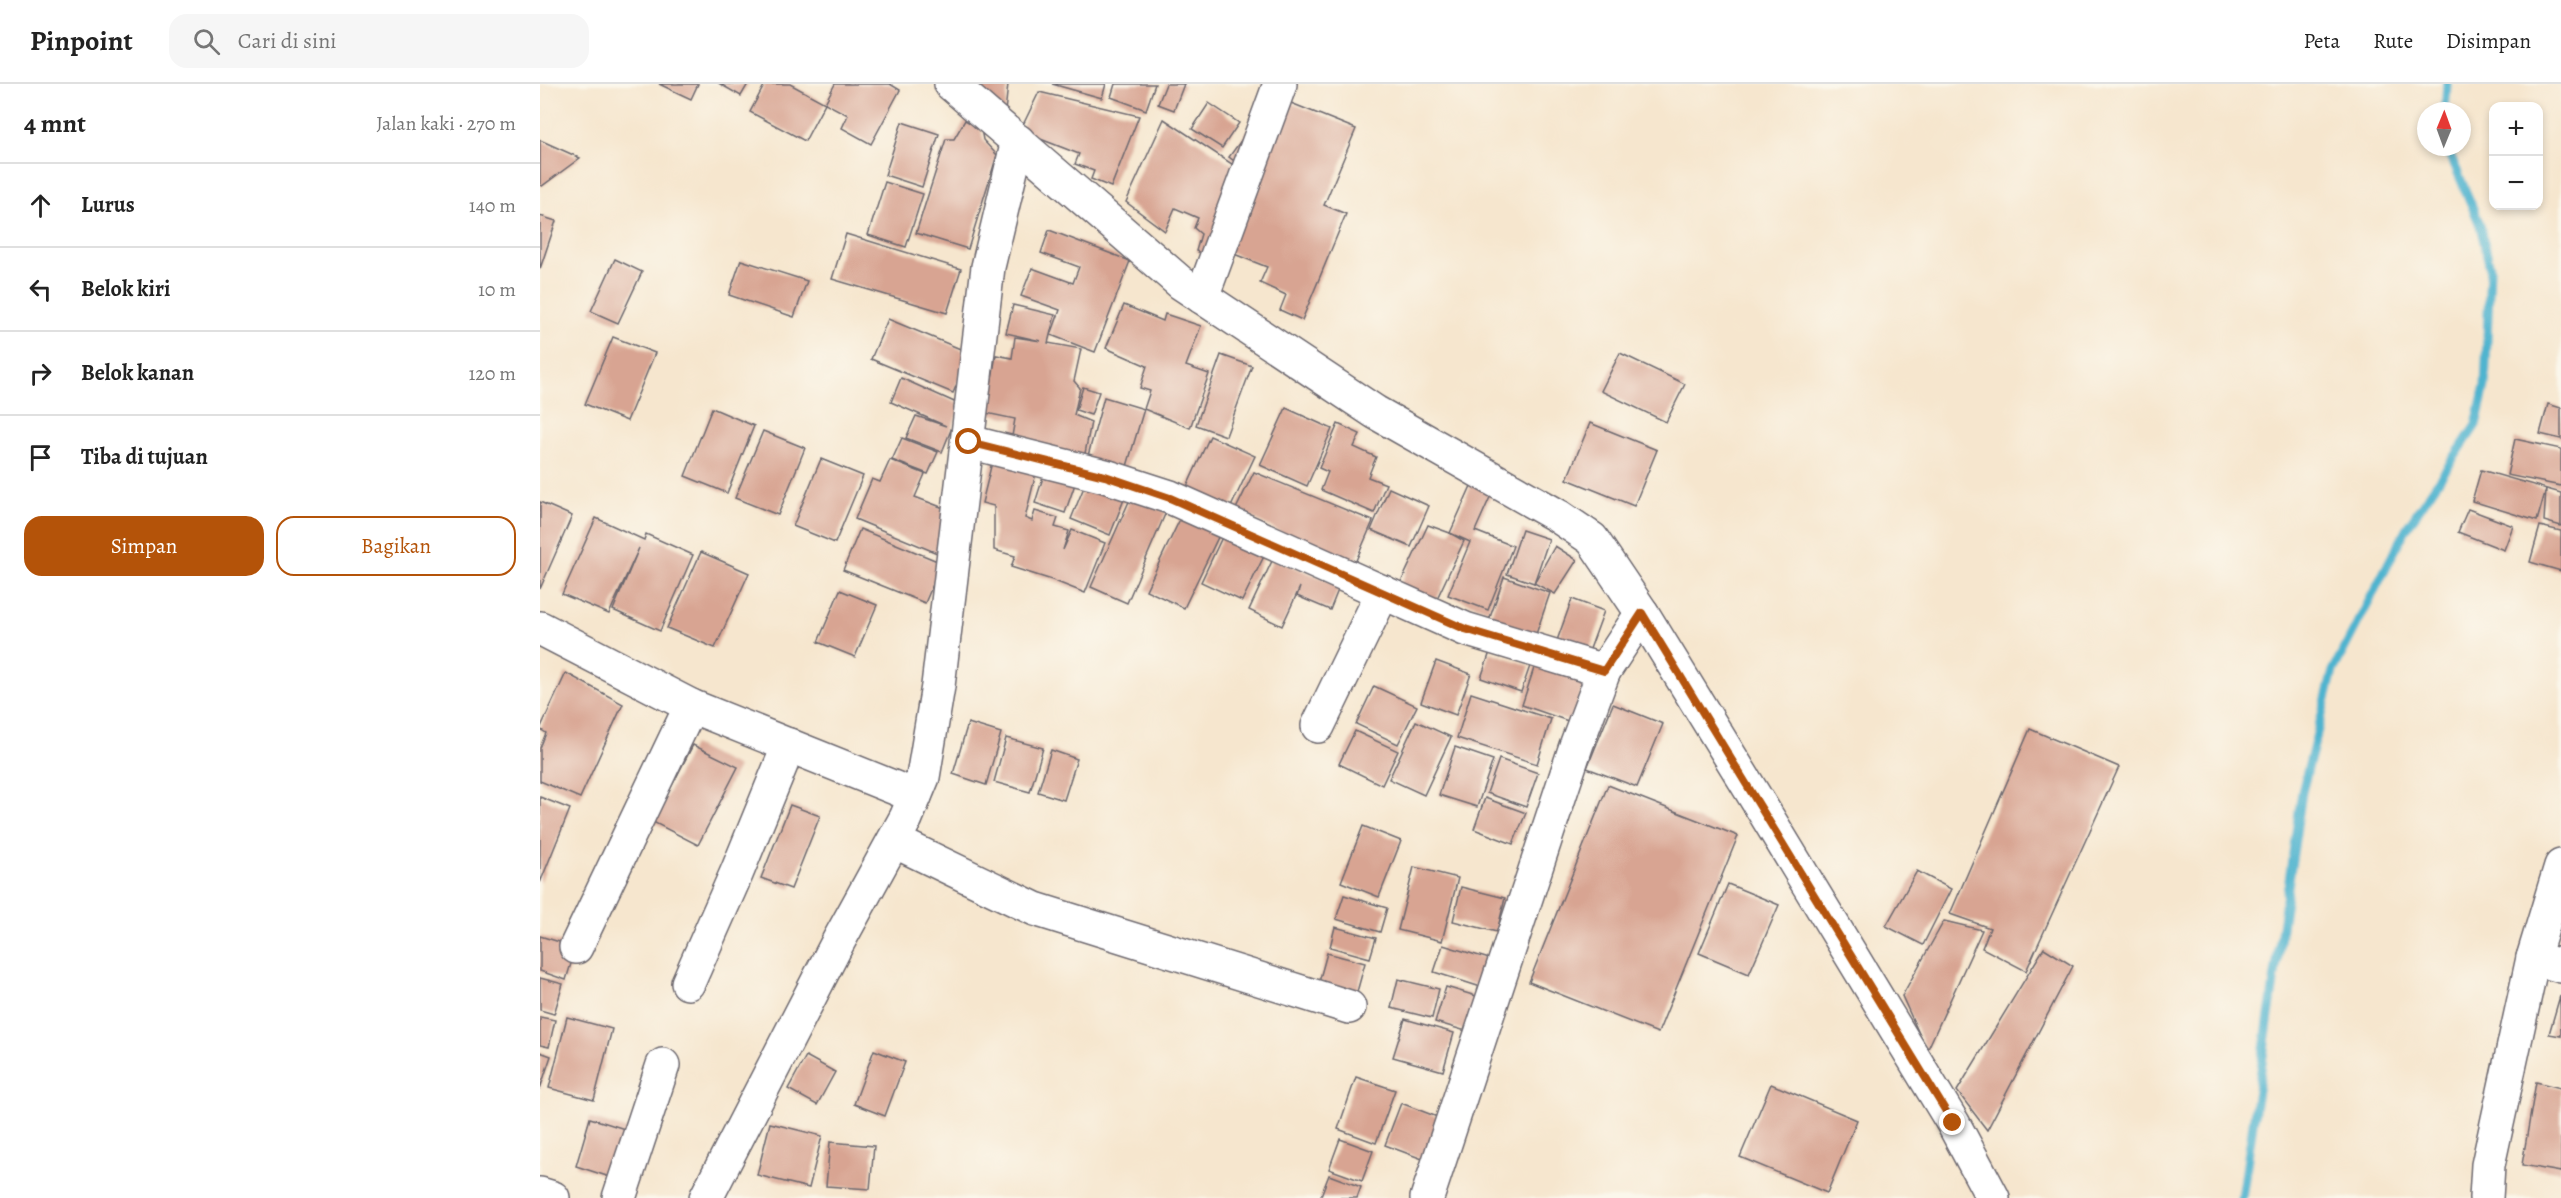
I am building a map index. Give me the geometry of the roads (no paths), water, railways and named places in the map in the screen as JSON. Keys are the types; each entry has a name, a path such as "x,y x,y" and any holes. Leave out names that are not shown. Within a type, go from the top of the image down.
{"street":[{"path":"951,84 1181,283 1375,412 1558,516 1592,539 1642,613 1953,1123 1993,1198"},
{"path":"1202,297 1280,84"},
{"path":"706,1198 838,942 894,841 924,777 969,442 988,267 1018,141"},
{"path":"969,442 1105,476 1170,498 1465,629 1604,671"},
{"path":"1318,726 1383,592"},
{"path":"1427,1198 1575,746 1604,671 1642,613"},
{"path":"540,628 691,706 915,796"},
{"path":"576,947 691,706"},
{"path":"688,983 789,745"},
{"path":"894,841 1035,909 1349,1006"},
{"path":"2486,1198 2488,1165 2547,962 2561,866"},
{"path":"619,1198 663,1065"},
{"path":"540,1194 553,1198"}],"waterway":[{"path":"2446,102 2447,84"},
{"path":"2242,1198 2302,792 2333,671 2406,529 2476,425 2485,386 2490,268 2480,225 2451,156"}]}
